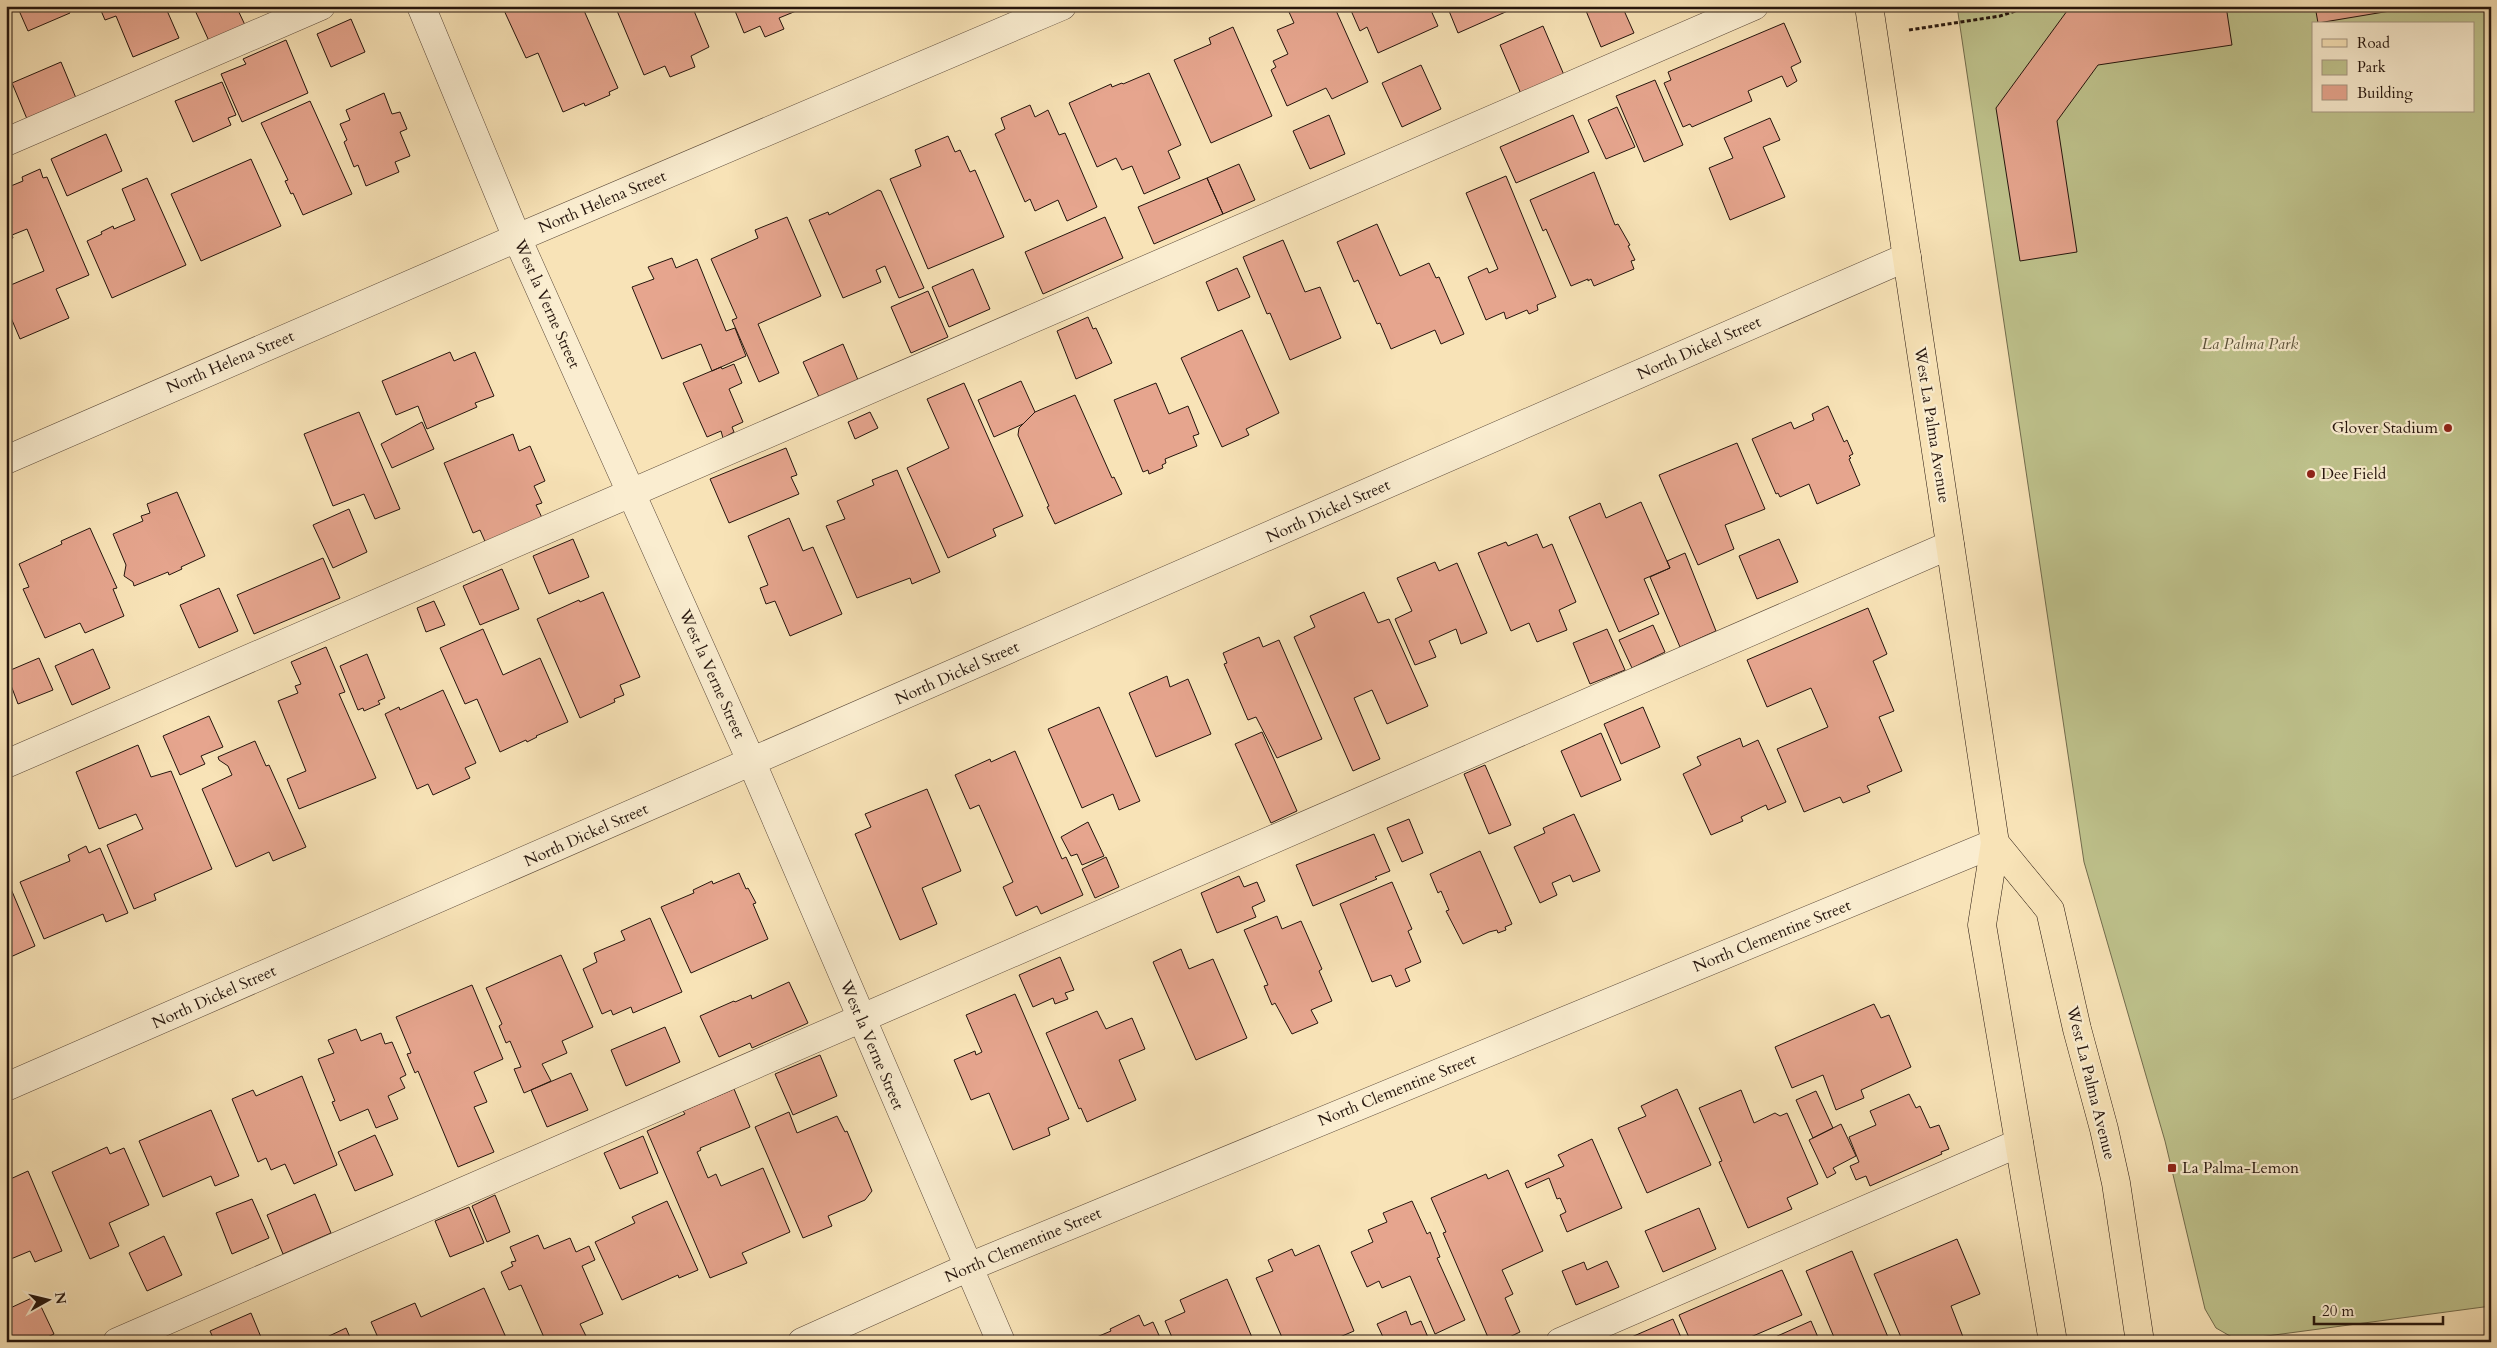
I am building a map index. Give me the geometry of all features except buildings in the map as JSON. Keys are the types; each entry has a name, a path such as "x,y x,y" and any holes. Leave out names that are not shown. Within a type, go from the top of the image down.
{"main road":[{"name":"West La Palma Avenue","path":"1869,6 1995,843 1982,925 2053,1342"},
{"name":"West La Palma Avenue","path":"1995,843 2050,910 2076,1029 2104,1129 2116,1183 2140,1342"}],"street":[{"path":"6,142 321,6"},
{"name":"West la Verne Street","path":"421,6 517,238 752,763 860,1018 1001,1342"},
{"name":"North Helena Street","path":"6,460 517,238 1062,6"},
{"path":"6,764 1754,6"},
{"name":"North Dickel Street","path":"6,1087 752,763 1907,257"},
{"path":"117,1342 1950,545"},
{"name":"North Clementine Street","path":"802,1342 969,1267 1995,843"},
{"path":"1560,1342 2019,1143"}],"path":[{"path":"1874,35 1992,17 2030,6"}],"green space":[{"name":"La Palma Park","path":"1957,6 2491,6 2491,1306 2237,1340 2216,1328 2205,1309 2165,1141 2084,862"}],"place":[{"name":"Glover Stadium","path":"2448,428"},
{"name":"Dee Field","path":"2311,474"},
{"name":"La Palma-Lemon","path":"2172,1168"}]}
